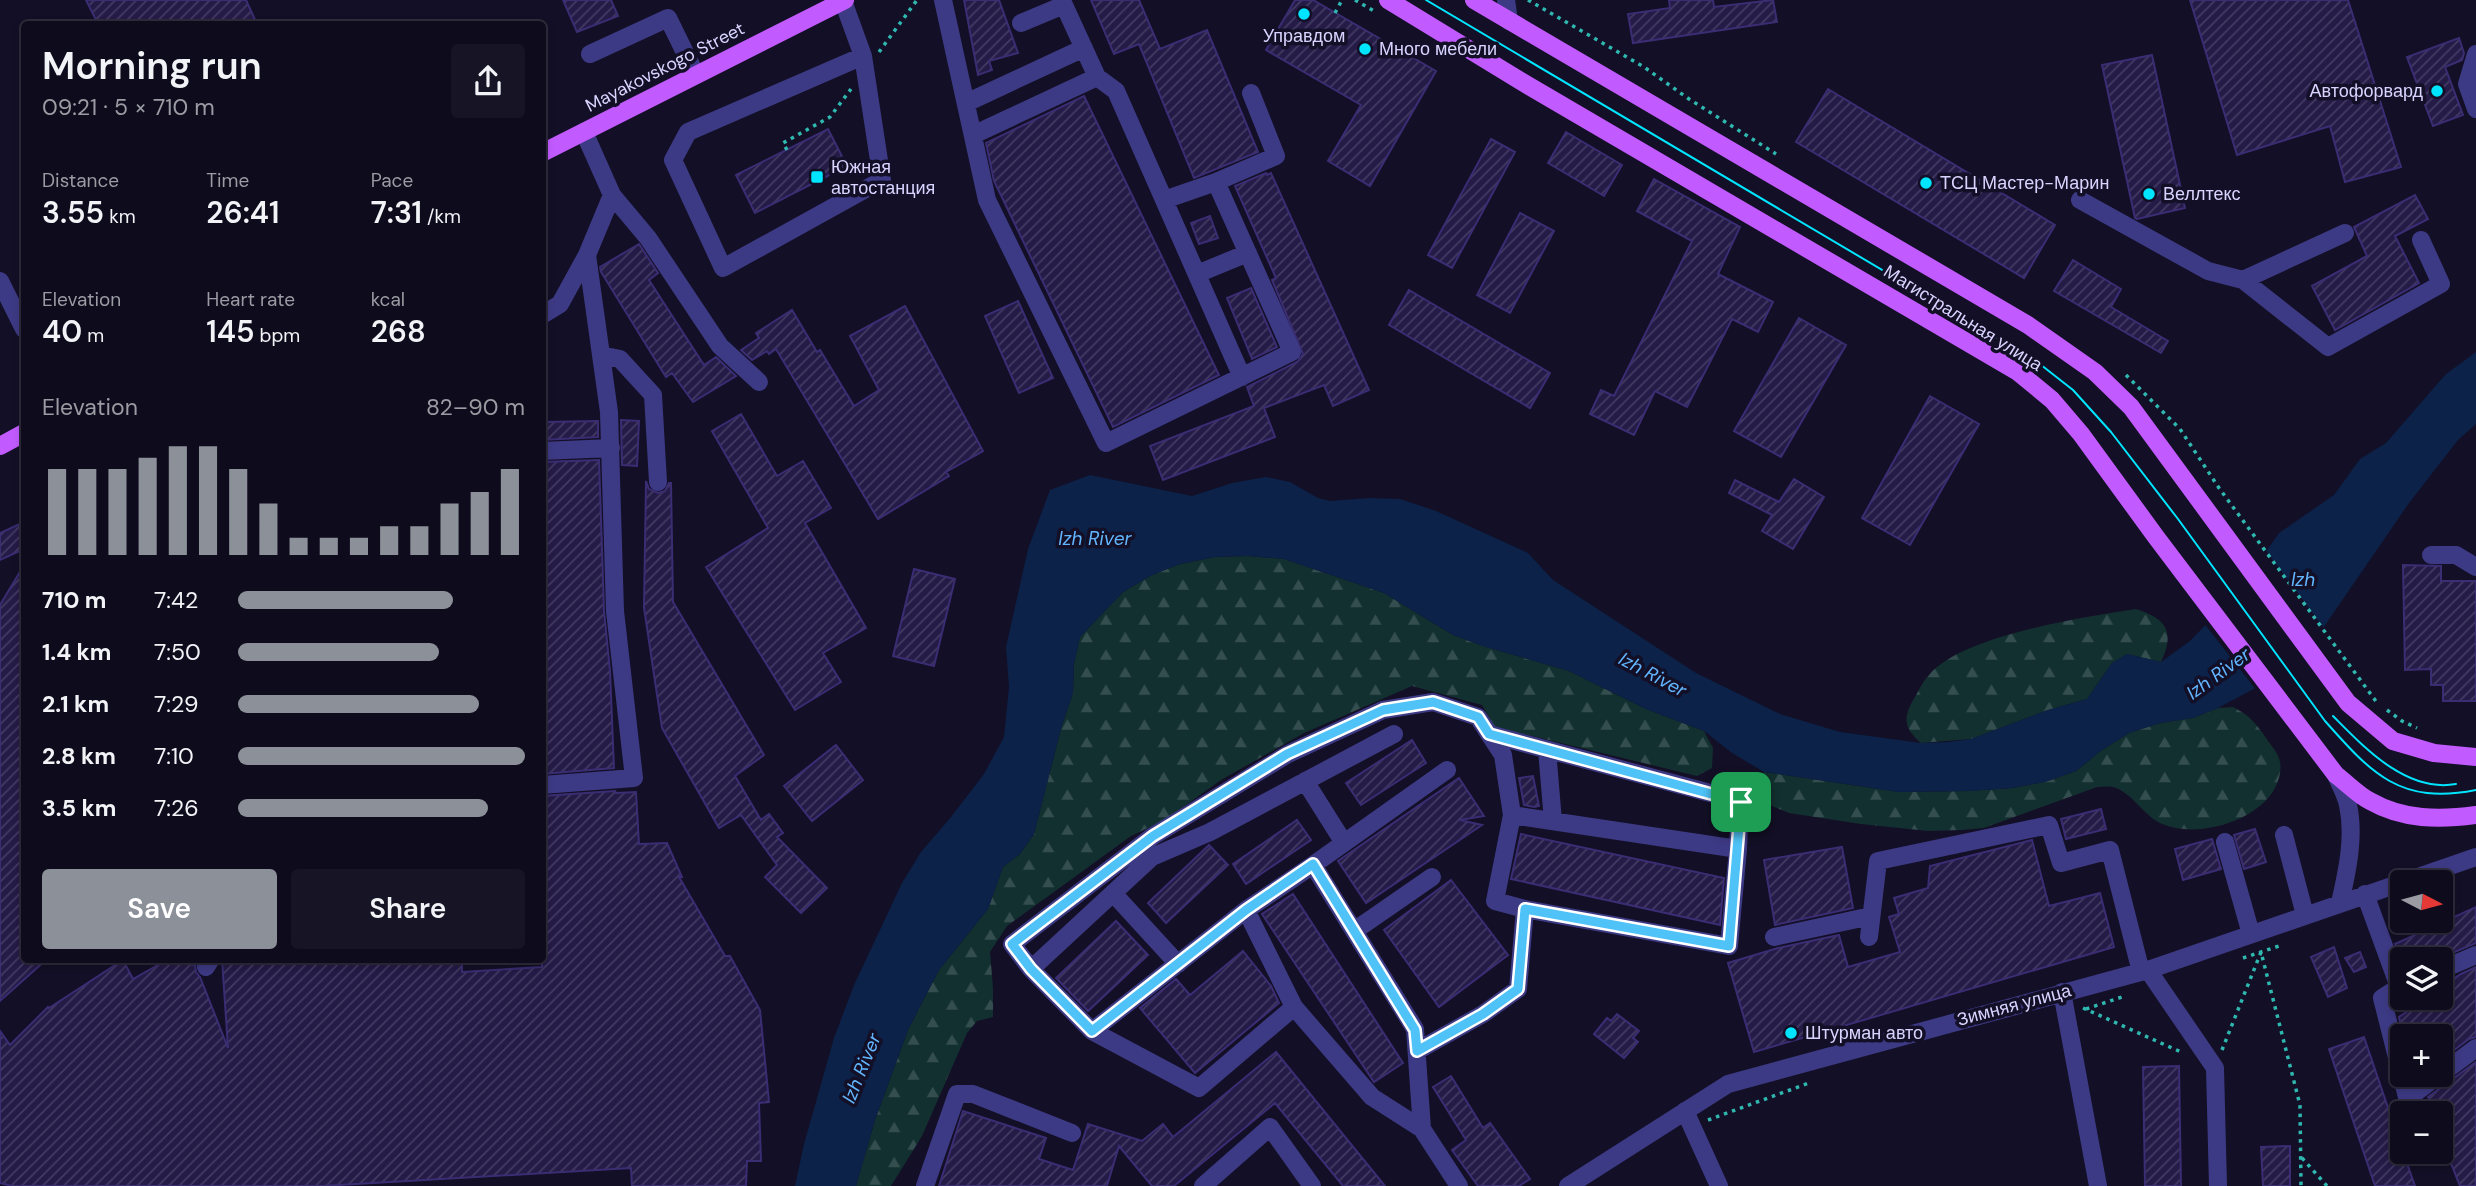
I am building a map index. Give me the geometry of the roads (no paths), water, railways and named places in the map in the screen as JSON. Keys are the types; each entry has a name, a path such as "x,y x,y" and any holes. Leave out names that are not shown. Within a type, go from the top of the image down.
{"main road":[{"name":"Mayakovskogo Street","path":"546,151 844,0"},
{"name":"Магистральная улица","path":"1388,0 1541,93 2018,372 2052,401 2081,434 2336,775 2370,802 2409,816 2445,819 2476,816"},
{"name":"Магистральная улица","path":"1474,0 2028,325 2095,372 2131,407 2348,703 2393,741 2434,753 2476,757"},
{"path":"0,446 21,435"}],"street":[{"path":"811,17 822,0"},
{"path":"844,0 863,56 882,180 723,268 673,160 688,132 863,56"},
{"path":"943,0 987,200 1106,443 1292,352 1216,182"},
{"path":"1506,0 1509,21"},
{"path":"1021,23 1063,5 1097,77 1119,96 1241,377"},
{"path":"590,54 668,18 696,75"},
{"path":"966,103 1084,48"},
{"path":"2476,54 2468,83 2476,110"},
{"path":"973,135 1097,77"},
{"path":"1164,200 1216,182 1276,156 1251,93"},
{"path":"584,132 612,195 648,238 720,346 759,382"},
{"path":"546,313 560,304 586,255 612,195"},
{"path":"2080,200 2208,271 2243,280 2328,347 2441,284 2421,240"},
{"path":"2243,280 2345,233"},
{"path":"1196,274 1248,253"},
{"path":"546,785 634,778 615,611 611,448 586,255"},
{"path":"0,281 21,323"},
{"path":"601,355 620,359 653,395 658,482"},
{"path":"546,452 611,448"},
{"path":"2431,555 2456,555 2476,567"},
{"path":"1293,1007 1199,1088 1092,1031 1031,969 1012,944 1153,836 1287,754 1383,710 1433,702 1478,717 1489,734 1503,755 1512,815 1495,901 1525,909 1729,946 1741,802 1489,734"},
{"path":"1031,969 1152,857 1210,832 1394,734"},
{"path":"1547,750 1553,821"},
{"path":"1092,1031 1246,910 1447,770"},
{"path":"2336,775 2348,805 2351,836 2348,871 2340,903"},
{"path":"1305,782 1344,843"},
{"path":"1512,815 1738,849"},
{"path":"1869,937 1878,861 2049,825 2061,863 2110,850 2144,971 2215,1068 2218,1186"},
{"path":"2284,835 2305,915"},
{"path":"2225,842 2251,934"},
{"name":"Зимняя улица","path":"1568,1186 1689,1119 1728,1084 2144,971 2476,857"},
{"path":"1313,864 1415,1030 1422,1129"},
{"path":"1354,931 1432,877"},
{"path":"1113,893 1178,964"},
{"path":"2365,894 2390,959"},
{"path":"1417,1051 1483,1014 1518,989 1525,909"},
{"path":"1246,910 1293,1007 1371,1097 1422,1129 1459,1186"},
{"path":"1774,937 1871,916"},
{"path":"2453,965 2476,955"},
{"path":"2062,992 2098,1186"},
{"path":"2390,993 2382,998 2408,1101"},
{"path":"2453,1065 2476,1048"},
{"path":"2414,1101 2428,1087"},
{"path":"925,1186 957,1094 973,1094 1072,1133"},
{"path":"1689,1119 1720,1186"},
{"path":"1203,1186 1270,1127 1312,1186"}],"water":[{"name":"Izh River","path":"2476,352 2476,424 2458,440 2409,503 2297,666 2218,708 2193,718 2160,723 2129,733 2076,771 2045,782 2012,788 1899,792 1764,772 1732,753 1704,731 1646,709 1569,671 1453,635 1384,593 1284,559 1215,557 1180,564 1152,575 1123,592 1080,637 1074,664 1073,693 1034,834 1020,854 1003,867 988,909 939,970 908,1030 875,1120 856,1186 795,1186 834,1038 854,985 902,883 921,852 984,774 1004,737 1009,687 1006,647 1028,549 1050,490 1090,475 1192,496 1232,483 1266,477 1290,482 1318,498 1330,501 1400,499 1436,511 1528,553 1553,580 1696,673 1780,714 1840,732 1921,743 1948,742 1971,739 2048,710 2087,699 2112,663 2127,654 2161,662 2190,641 2240,589 2279,533 2334,495 2360,459 2386,443 2446,374"}],"tram line":[{"path":"1426,0 2036,361 2073,390 2111,432 2325,721 2358,756 2373,770 2407,789 2450,794 2476,790"},
{"path":"2333,716 2372,754 2403,775 2420,782 2456,784"}],"place":[{"name":"Управдом","path":"1304,14"},
{"name":"Много мебели","path":"1365,49"},
{"name":"Автофорвард","path":"2437,91"},
{"name":"Южная автостанция","path":"817,177"},
{"name":"ТСЦ Мастер-Марин","path":"1926,183"},
{"name":"Веллтекс","path":"2149,194"},
{"name":"Штурман авто","path":"1791,1033"}],"water label":[{"name":"Izh","path":"2303,579"}]}
